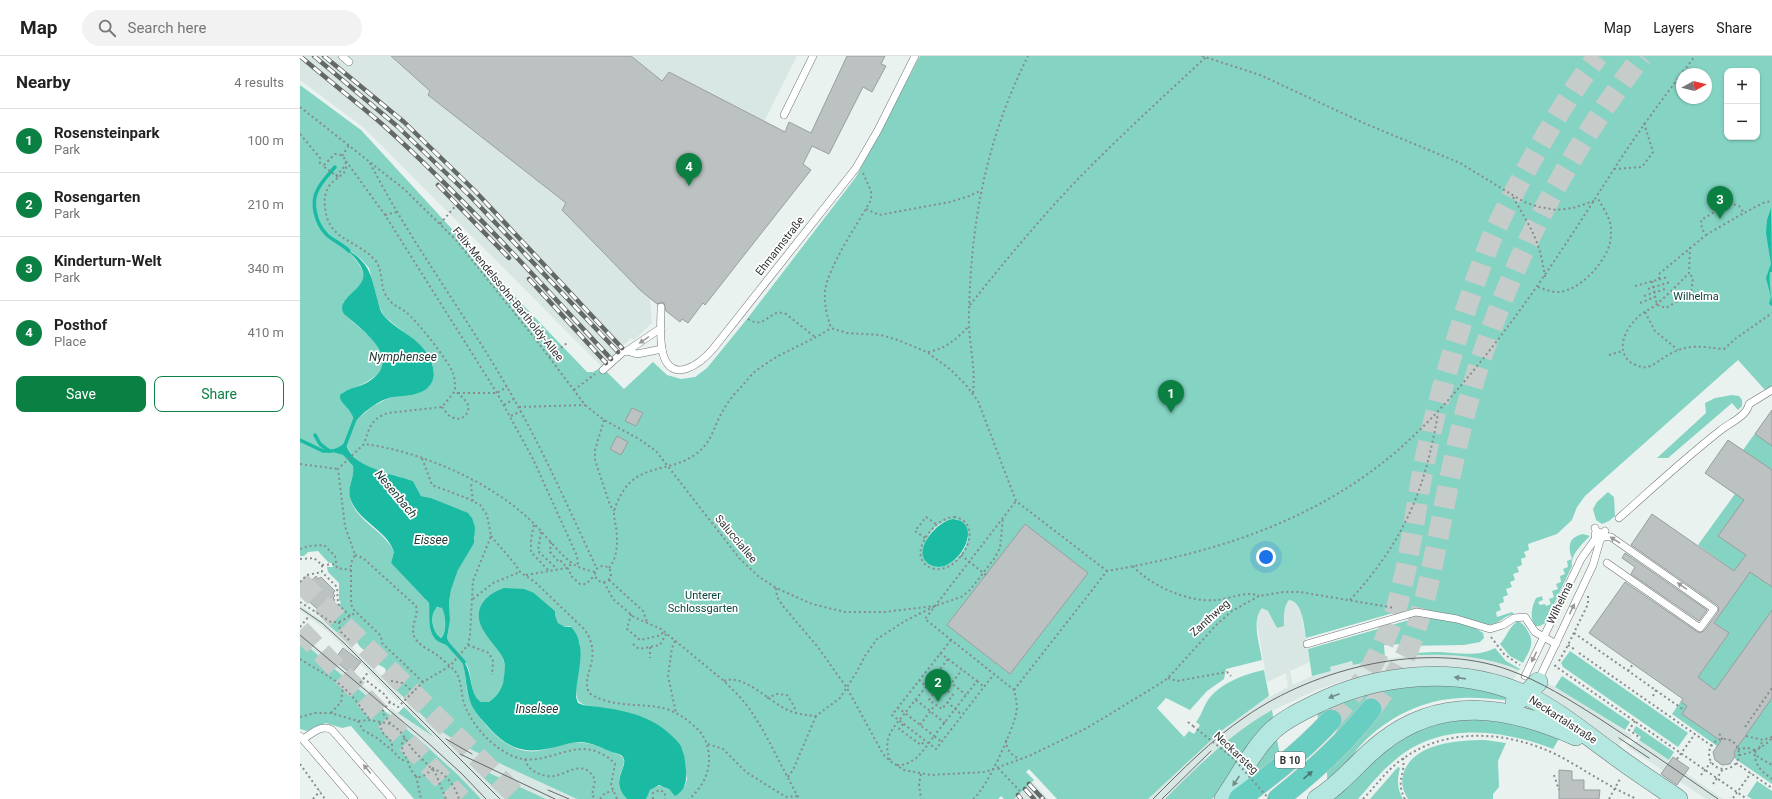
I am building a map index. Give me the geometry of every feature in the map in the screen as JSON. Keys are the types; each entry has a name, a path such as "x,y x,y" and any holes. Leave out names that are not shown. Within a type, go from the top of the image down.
{"main road":[{"name":"Neckartalstraße","path":"1224,799 1255,752 1271,732 1290,718 1328,698 1376,683 1423,676 1460,678 1498,686 1524,685 1549,708 1613,755 1678,799"},
{"path":"1524,685 1521,712 1530,719"},
{"path":"1355,767 1370,745 1383,730 1393,723 1419,711 1448,703 1462,701 1505,703 1524,685"},
{"name":"B 10","path":"1278,799 1335,750 1371,709"},
{"name":"Neckartalstraße","path":"1317,799 1336,786 1376,746 1388,737 1412,724 1437,714 1458,710 1484,710 1513,714 1574,735 1613,755"},
{"name":"B 10","path":"1239,799 1281,768 1331,720"}],"lane":[{"path":"342,56 349,62"},
{"path":"784,116 813,56"},
{"name":"Ehmannstraße","path":"661,307 662,349 665,360 672,367 681,370 693,368 704,360 856,168 878,130 915,56"},
{"path":"603,370 623,352 627,351 661,328"},
{"path":"627,351 637,354 662,349"},
{"path":"1619,518 1718,432 1744,413 1748,409 1749,404 1770,391"},
{"path":"1599,532 1611,537 1714,609 1700,628 1608,563"},
{"name":"Wilhelma","path":"1524,685 1543,638 1581,559 1599,532"},
{"name":"Wilhelma","path":"1524,685 1556,644 1593,565 1599,532"},
{"path":"1307,644 1416,612 1457,619 1490,629 1503,626 1514,618 1525,617 1533,631 1556,644"},
{"path":"354,799 302,737 321,728 332,730 392,799"}],"path":[{"path":"973,393 974,375 969,326 969,306 973,237 981,191 992,147 1008,101 1028,56"},
{"path":"1202,56 1260,75 1366,124 1460,163 1524,202 1557,210 1573,208 1595,200"},
{"path":"1014,690 1106,571 1209,549 1262,531 1303,513 1368,474 1392,456 1438,412 1490,351 1545,277 1644,123 1695,56"},
{"path":"969,306 1027,235 1076,181 1134,124 1207,57"},
{"name":"Felix-Mendelssohn-Bartholdy-Allee","path":"300,107 404,189 456,240 549,357 585,405 604,420"},
{"path":"1614,169 1642,167 1653,152 1644,123"},
{"path":"300,134 320,158 320,164 337,176"},
{"path":"342,156 349,145"},
{"path":"323,166 335,154 342,156 385,215 511,416 533,459 578,558 578,567"},
{"path":"346,161 346,164 328,187 324,201 325,210 331,228 337,235 361,249 374,260 379,266 386,296 392,304 406,313 446,361 454,377 456,392 468,406 468,412 460,419 454,418 442,407"},
{"path":"369,161 397,212 519,407 545,458 597,569"},
{"path":"831,328 825,300 826,284 833,266 871,200 871,191 864,174 856,168"},
{"path":"866,209 880,215 950,202 981,191"},
{"path":"1512,196 1534,234 1541,256 1545,277"},
{"path":"1538,287 1548,291 1559,292 1569,290 1578,285 1588,276 1605,256 1609,248 1611,227 1610,220 1597,197"},
{"path":"1659,279 1659,274 1706,235 1763,203 1772,201"},
{"path":"1706,235 1702,229 1701,220 1730,203 1739,206 1744,213"},
{"path":"440,224 456,204"},
{"path":"385,215 397,212"},
{"path":"1657,305 1666,308 1690,293 1693,278 1689,273 1690,247"},
{"path":"1689,273 1657,305 1638,317 1625,332 1623,351 1627,359 1633,364 1639,367 1648,367 1687,346 1724,349 1735,339 1772,313"},
{"path":"1635,286 1668,277"},
{"path":"1652,281 1657,305"},
{"path":"1648,289 1670,282"},
{"path":"1644,296 1665,289"},
{"path":"1640,303 1656,298"},
{"path":"741,314 755,323 760,323 773,314 781,312 786,314 816,338"},
{"path":"1645,312 1655,331 1678,350"},
{"path":"927,352 938,350 950,344 969,326"},
{"path":"614,511 624,490 635,477 685,461 702,449 712,436 723,409 741,386 758,368 816,338 831,328 847,332 880,335 908,343 927,352 951,370 973,393 983,411 1016,501 1106,571"},
{"path":"549,357 567,343"},
{"path":"1610,355 1623,351"},
{"path":"574,390 591,376 603,370"},
{"path":"423,682 382,643 381,636 351,604 351,570 352,561 355,555 344,522 338,469 347,458 364,444 372,422 380,416 388,413 442,407 456,392 497,393 507,387"},
{"path":"504,405 514,399"},
{"path":"519,407 585,405"},
{"path":"511,416 520,411"},
{"path":"1350,600 1380,566 1392,548 1407,520 1416,500 1429,461 1438,412"},
{"path":"604,420 596,443 595,460 610,505 614,511 616,549 613,563 609,568"},
{"name":"Salucciallee","path":"604,420 649,445 659,454 680,484 740,559 758,576 776,588 812,604 845,612 878,612 935,606"},
{"path":"364,444 422,458 456,472 473,481 509,504 534,525 572,563 578,567 595,572"},
{"path":"364,678 388,698 390,702 398,707 423,682 450,666 468,646 473,599 473,581 490,536 487,516 480,505 473,501 432,485 422,458"},
{"path":"300,464 338,469"},
{"path":"473,481 471,486 473,501"},
{"path":"973,799 979,793 991,770 1016,714 1014,690 925,619 1016,501"},
{"path":"925,538 915,531 926,516 936,524"},
{"path":"954,517 962,519 969,528 970,537 961,555 953,563 944,568 937,569 931,568 926,564 922,557 922,549 925,538 936,524 947,518 954,517"},
{"path":"788,777 793,770 816,716 836,702 847,688 865,656 877,639 893,628 935,606 964,595 985,574 1000,548 1004,517"},
{"path":"534,525 531,539 532,553 550,571"},
{"path":"541,532 538,551 557,570"},
{"path":"490,536 515,564 520,572 535,582 585,630 590,638 593,653 587,683 589,693 609,701 637,706 656,707 676,713 696,727 702,734 708,744 708,772 698,790 689,799"},
{"path":"532,543 539,542"},
{"path":"551,542 550,552 567,568 570,575 581,585 586,584 595,575"},
{"path":"300,549 309,546 324,545 335,556 338,569 351,570"},
{"path":"355,555 363,558 416,606 413,627 415,637 427,650 436,654 450,666 457,675 466,707 479,729 498,747 515,756 525,759 546,758 574,749 584,748 596,751 609,758 615,764 612,782 613,791 617,799"},
{"path":"961,555 985,574"},
{"path":"300,559 314,558 322,565 336,564"},
{"path":"525,576 567,568 572,563"},
{"path":"322,565 322,572 337,587 338,604 350,616"},
{"path":"603,566 609,568 612,575 609,580 604,582 597,580 595,575 597,569 603,566"},
{"path":"1132,566 1137,571 1159,585 1189,598 1207,601 1249,594 1259,596"},
{"path":"300,582 307,575 322,572"},
{"path":"473,599 493,582 520,572"},
{"path":"609,580 643,611 647,622"},
{"path":"604,582 613,598 631,614 665,633 724,681 739,696 755,716 799,799"},
{"name":"Zanthweg","path":"776,588 777,597 783,606 817,646 847,688 877,745 890,761 904,770 921,774 958,775 991,770 1042,751 1087,728 1168,678 1218,623 1232,612 1259,596 1274,593 1300,592 1416,612"},
{"path":"1588,592 1588,602 1568,645 1555,666 1747,799"},
{"path":"300,602 330,622 339,622 357,612"},
{"path":"631,614 628,628 640,640 665,633"},
{"path":"300,627 309,616"},
{"path":"339,622 340,631 349,640"},
{"path":"633,644 639,649 660,645 665,633"},
{"path":"1574,633 1684,710"},
{"path":"951,640 892,715 928,744 936,750 994,674"},
{"path":"1493,640 1524,685"},
{"path":"675,641 672,648 668,676 676,713"},
{"path":"1568,645 1574,649"},
{"path":"468,646 489,653 493,660 492,675"},
{"path":"650,647 650,658"},
{"path":"940,653 984,687"},
{"path":"1579,653 1649,700 1712,746"},
{"path":"300,659 332,678 343,687 370,720"},
{"path":"890,761 887,751 887,742 890,733 948,659"},
{"path":"1628,671 1633,664"},
{"path":"946,690 962,670"},
{"path":"360,682 369,671"},
{"path":"938,672 966,695"},
{"path":"1168,678 1177,681 1227,672 1231,676"},
{"path":"724,681 731,679 740,681 784,708 796,713 816,716"},
{"path":"919,680 934,693"},
{"path":"392,681 403,683 413,692"},
{"path":"895,764 902,765 914,760 977,681"},
{"path":"940,685 953,695 942,709 929,700 934,693 940,685"},
{"path":"331,713 341,702 343,687"},
{"path":"1745,727 1772,688"},
{"path":"1653,696 1656,690"},
{"path":"767,698 777,694 786,695 794,706 796,713"},
{"path":"916,700 945,723"},
{"path":"390,702 382,712 391,724 398,728 418,756 430,766 439,770 449,780 459,799"},
{"path":"947,702 962,715"},
{"path":"920,725 935,704"},
{"path":"898,708 942,742"},
{"path":"300,717 315,713 331,713 358,721 370,720 391,724"},
{"path":"358,721 363,730 392,749 400,759 407,760"},
{"path":"1635,721 1629,730 1639,737 1637,738"},
{"name":"Neckarsteg","path":"1188,722 1233,758 1269,799"},
{"path":"380,723 382,732 392,742 392,749"},
{"path":"903,724 899,729 921,745 925,741"},
{"path":"1678,759 1695,734"},
{"path":"1719,734 1722,736 1722,740"},
{"path":"1363,799 1385,774 1403,758 1423,746 1444,739 1465,736 1496,737 1527,743 1548,751 1614,789 1637,799"},
{"path":"1746,736 1759,739 1772,737"},
{"path":"1738,750 1748,748 1756,749 1766,744 1772,737"},
{"path":"405,738 402,743 402,750 411,772 416,776 423,777 432,769"},
{"path":"1006,739 1007,747 1010,753 1022,759"},
{"path":"1738,755 1750,753 1756,749 1762,744 1759,739"},
{"path":"1722,740 1735,742 1738,750 1736,763 1731,767 1723,769 1717,767 1711,761 1710,753 1712,746 1722,740"},
{"path":"708,744 723,749 746,772 786,798 797,796"},
{"path":"1756,749 1758,757 1772,765"},
{"path":"1756,749 1754,759 1757,766 1772,779"},
{"path":"1403,758 1404,765 1400,782 1401,790 1405,799"},
{"path":"525,759 527,765 533,771 546,776 556,776 573,769 583,769 591,774 595,780 592,795 595,799"},
{"path":"1701,775 1711,761"},
{"path":"1736,763 1772,788"},
{"path":"300,764 325,799"},
{"path":"430,766 440,782 446,799"},
{"path":"998,768 1020,791"},
{"path":"1713,784 1723,769"},
{"path":"1609,799 1624,772"},
{"path":"1733,798 1751,773"},
{"path":"921,774 919,784 921,799"},
{"path":"1554,775 1559,790"},
{"path":"416,776 421,799"},
{"path":"653,799 653,793 660,790 665,793 665,799"},
{"path":"313,799 320,791"},
{"path":"600,799 606,793 613,791"}],"shaded area":[{"path":"300,56 395,56 393,58 430,91 428,95 566,203 650,298 652,323 634,340 631,338 602,367 364,128 300,80"},
{"path":"631,56 797,56 764,122 670,72 661,80"},
{"path":"1289,600 1296,604 1301,613 1310,662 1290,671 1293,685 1312,676 1331,671 1330,667 1352,661 1353,665 1405,656 1437,654 1464,656 1500,663 1519,670 1515,677 1511,680 1388,671 1352,678 1319,689 1269,712 1251,723 1212,754 1165,799 1148,799 1201,748 1230,724 1269,697 1288,687 1286,673 1267,682 1257,624 1258,613 1262,607 1270,613 1277,628 1284,626 1284,612 1286,604"},
{"path":"300,605 330,626 403,696 398,702 332,635 300,610"},
{"path":"300,633 384,703 381,708 300,640"},
{"path":"1548,683 1581,702 1633,736 1621,742 1616,748 1542,695"},
{"path":"409,702 433,724 464,746 577,799 546,799 471,764 505,799 481,799 441,759 387,713 391,708 432,735 404,707"},
{"path":"1639,740 1723,799 1706,799 1626,746"},
{"path":"1032,781 1048,799 1014,799"}],"green space":[{"name":"Unterer Schlossgarten","path":"920,56 1772,56 1772,395 1765,390 1738,360 1585,496 1577,507 1572,520 1557,534 1528,544 1529,550 1524,552 1526,557 1521,559 1522,565 1517,567 1519,572 1513,574 1515,580 1510,582 1512,587 1506,589 1508,595 1503,597 1504,602 1499,604 1501,610 1496,612 1497,617 1512,612 1514,614 1495,624 1487,625 1415,609 1400,611 1306,638 1300,610 1294,602 1289,600 1287,603 1284,612 1284,626 1277,628 1268,611 1262,608 1257,620 1257,626 1262,660 1226,669 1224,679 1207,691 1190,710 1166,698 1157,708 1184,737 1189,731 1194,734 1200,725 1196,722 1200,717 1206,703 1213,694 1233,680 1264,670 1269,696 1221,731 1148,799 1057,799 1029,769 1026,772 1034,780 1014,799 1004,799 1001,796 998,799 646,799 650,791 656,786 664,787 672,792 685,786 687,779 683,750 593,706 582,704 578,700 576,689 580,643 570,626 565,627 558,623 555,611 534,593 493,642 502,657 505,668 504,679 500,690 489,702 481,702 474,693 468,669 462,659 467,691 470,701 486,726 501,740 518,749 536,751 577,742 600,747 621,756 624,759 619,785 621,792 627,799 577,799 464,746 444,733 424,717 390,684 392,678 386,673 385,668 374,661 370,654 363,650 356,639 349,636 347,631 340,635 323,620 341,603 339,600 339,583 328,572 327,567 333,567 333,563 329,563 318,551 308,552 304,556 300,556 300,85 361,130 485,265 587,372 593,372 602,367 624,389 653,362 667,375 681,379 695,377 707,368 747,319 856,177","holes":["348,249 361,259 369,268 379,306 384,316 423,348 432,362 434,373 402,395 387,399 373,406 354,422 351,411 343,403 343,392 361,385 377,374 382,368 384,360 382,352 375,342 343,312 343,303 363,280 362,270","346,442 349,451 364,464 374,469 413,481 421,496 431,498 470,515 475,538 458,570 451,590 449,602 450,620 447,638 450,646 441,643 434,637 429,624 429,603 391,563 394,552 390,544 362,518 352,504 350,491 354,467 343,455 330,451 339,448","956,519 966,526 968,534 965,547 958,558 947,565 935,567 923,553 926,541 938,525 943,522","1025,525 1088,573 1010,674 947,625"]},
{"path":"1732,395 1739,396 1742,400 1742,406 1738,410 1732,403 1668,458 1657,458 1706,413 1705,403 1715,398"},
{"path":"1772,410 1772,784 1734,758 1730,764 1722,765 1715,760 1713,752 1717,746 1672,714 1729,633 1714,623 1745,579 1698,545 1735,494 1705,473 1728,440 1743,450"},
{"path":"1608,492 1614,497 1615,516 1602,524 1596,520 1593,509 1597,502"},
{"path":"1583,534 1590,536 1575,554 1572,566 1545,623 1540,626 1535,626 1532,619 1532,608 1536,598 1542,596 1543,600 1538,602 1540,605 1545,604 1546,606 1551,604 1549,599 1554,597 1552,591 1558,589 1556,584 1561,582 1560,576 1565,574 1563,569 1568,567 1567,561 1572,559 1570,543 1574,537"},
{"path":"440,607 443,609 445,616 445,628 441,638 436,632 433,624 434,611 436,608"},
{"path":"1423,616 1456,622 1475,628 1483,633 1484,638 1480,642 1464,645 1384,645 1385,658 1353,665 1352,661 1330,667 1331,671 1312,676 1308,649"},
{"path":"1518,621 1525,627 1531,639 1531,647 1523,663 1510,656 1500,644 1513,625"},
{"path":"300,640 424,744 458,775 481,799 414,799 351,726 342,728 326,723 307,731 300,729"},
{"path":"1495,648 1506,661 1520,669 1519,670 1491,661 1463,656 1405,656 1405,654 1428,652 1474,654"},
{"path":"1570,651 1688,733 1678,747 1563,667 1561,663"},
{"path":"1562,676 1630,722 1625,730 1555,687"},
{"path":"1440,682 1506,695 1505,700 1473,698 1448,699 1407,711 1382,726 1371,735 1354,753 1345,768 1328,785 1328,755 1332,740 1339,727 1324,714 1318,719 1317,710 1359,694"},
{"path":"404,707 434,737 398,713"},
{"path":"1272,710 1274,722 1222,789 1212,799 1165,799 1203,762 1229,740 1257,719"},
{"path":"1473,716 1561,735 1553,749 1533,742 1492,733 1471,732 1450,734 1431,739 1412,748 1389,765 1358,799 1330,799 1409,731"},
{"path":"1636,726 1674,752 1669,760 1639,740 1641,737 1633,731"},
{"path":"1276,735 1280,755 1239,788"},
{"path":"1485,740 1506,743 1498,761 1499,787 1493,794 1493,799 1408,799 1403,787 1403,775 1408,764 1416,756 1437,746 1462,741"},
{"path":"470,764 546,799 505,799"},
{"path":"1398,767 1400,768 1398,776 1399,788 1403,799 1370,799"},
{"path":"1757,781 1772,791 1772,799 1752,799 1747,796"}],"water":[{"path":"1771,208 1772,272 1770,272 1769,280 1771,297 1766,278 1771,264 1766,233 1767,220"},
{"name":"Nymphensee","path":"346,249 360,259 368,269 383,315 419,343 427,353 434,372 431,383 421,392 381,401 368,409 354,423 351,413 340,398 340,395 368,382 378,373 383,364 382,355 377,346 370,337 344,314 342,308 343,303 360,284 363,278 363,272 360,265"},
{"path":"1771,297 1772,306 1769,304"},
{"name":"Eissee","path":"346,442 349,451 355,458 363,463 384,472 413,481 421,496 431,498 468,513 472,518 475,527 474,543 458,570 451,590 449,602 450,620 447,638 451,647 435,639 430,629 429,603 391,563 394,552 390,544 355,508 349,491 353,474 353,466 343,455 329,451","holes":["437,607 442,608 445,623 444,632 441,638 435,632 432,619"]},
{"path":"953,519 963,523 968,530 964,548 949,564 940,567 931,565 925,560 923,553 927,539 939,525"},
{"name":"Inselsee","path":"504,588 524,589 534,593 555,611 558,623 565,627 571,627 576,634 580,651 576,697 578,703 619,710 641,716 662,727 677,741 684,754 686,774 685,785 678,794 675,796 669,789 659,785 650,790 646,799 627,799 621,792 619,785 619,779 624,763 624,759 621,755 581,742 569,743 542,750 525,750 511,746 504,742 491,730 472,706 461,658 468,669 474,694 481,702 489,702 496,696 502,686 505,664 500,653 487,637 481,625 479,612 481,606 490,595"}],"building":[{"path":"391,56 631,56 662,81 669,72 785,132 789,122 811,133 847,56 885,56 881,64 886,66 872,92 863,87 829,154 812,146 803,164 811,170 705,305 703,303 688,323 682,319 680,322 666,311 664,303 661,302 657,304 640,290 562,210 566,203 428,95 430,91"},
{"path":"632,408 643,413 636,426 625,421"},
{"path":"1772,410 1772,446 1755,434"},
{"path":"617,436 628,442 621,455 610,449"},
{"path":"1728,440 1772,470 1772,587 1750,572 1714,623 1729,633 1698,677 1715,690 1772,610 1772,698 1734,752 1735,756 1730,764 1722,765 1715,760 1713,752 1721,741 1682,714 1687,706 1681,702 1683,699 1589,633 1625,582 1699,633 1704,631 1718,612 1719,607 1717,605 1631,545 1652,514 1734,571 1746,555 1718,536 1744,500 1705,473"},
{"path":"1025,524 1088,573 1010,674 947,625"},
{"path":"1625,553 1707,610 1699,621 1631,574 1635,567 1622,558"},
{"path":"316,576 318,579 321,577 335,591 333,593 335,596 333,598 335,600 333,602 335,604 333,606 336,608 327,617 300,594 300,588 305,583 307,585"},
{"path":"343,648 361,662 351,674 334,660"},
{"path":"1673,757 1689,768 1677,785 1661,774"},
{"path":"1559,770 1572,771 1572,780 1584,780 1584,790 1600,790 1599,799 1559,799"}],"waterway":[{"path":"335,167 318,189 314,201 314,207 317,219 323,230 327,235 349,251"},
{"path":"345,445 355,419"},
{"path":"315,435 320,444 329,451"},
{"name":"Nesenbach","path":"300,440 323,451 332,451"},
{"name":"Nesenbach","path":"448,644 464,662"}],"tunnel":[{"path":"1331,720 1364,679 1387,636 1393,619 1407,565 1422,472 1434,421 1459,331 1471,293 1489,246 1510,200 1528,167 1576,86 1598,56"},
{"path":"1371,709 1401,664 1409,648 1419,620 1430,577 1450,475 1464,417 1478,368 1494,321 1513,274 1558,183 1612,97 1642,56"},
{"path":"300,582 520,799"},
{"path":"300,630 461,799"}],"tram line":[{"path":"300,608 322,623 344,643 500,799"},
{"path":"300,635 427,742 461,773 486,799"},
{"path":"1153,799 1220,735 1245,717 1273,700 1304,685 1337,673 1372,664 1407,659 1443,658 1477,661 1509,670 1544,686 1567,698 1600,719 1718,799"},
{"path":"1619,738 1649,758"},
{"path":"446,739 472,754"},
{"path":"1162,799 1211,751"},
{"path":"460,754 555,799"},
{"path":"548,790 569,799"}],"railway":[{"path":"300,56 382,124 442,180 611,359"},
{"path":"314,56 397,126 470,196 618,352"},
{"path":"324,56 404,122 475,191 622,348"},
{"path":"438,185 509,258"},
{"path":"529,279 606,363"},
{"path":"1029,784 1043,799"},
{"path":"1025,789 1034,799"},
{"path":"1018,795 1021,799"}],"place":[{"name":"Posthof","path":"689,186"},
{"name":"Kinderturn-Welt","path":"1720,219"},
{"name":"Rosensteinpark","path":"1171,413"},
{"name":"Rosengarten","path":"938,702"}]}
